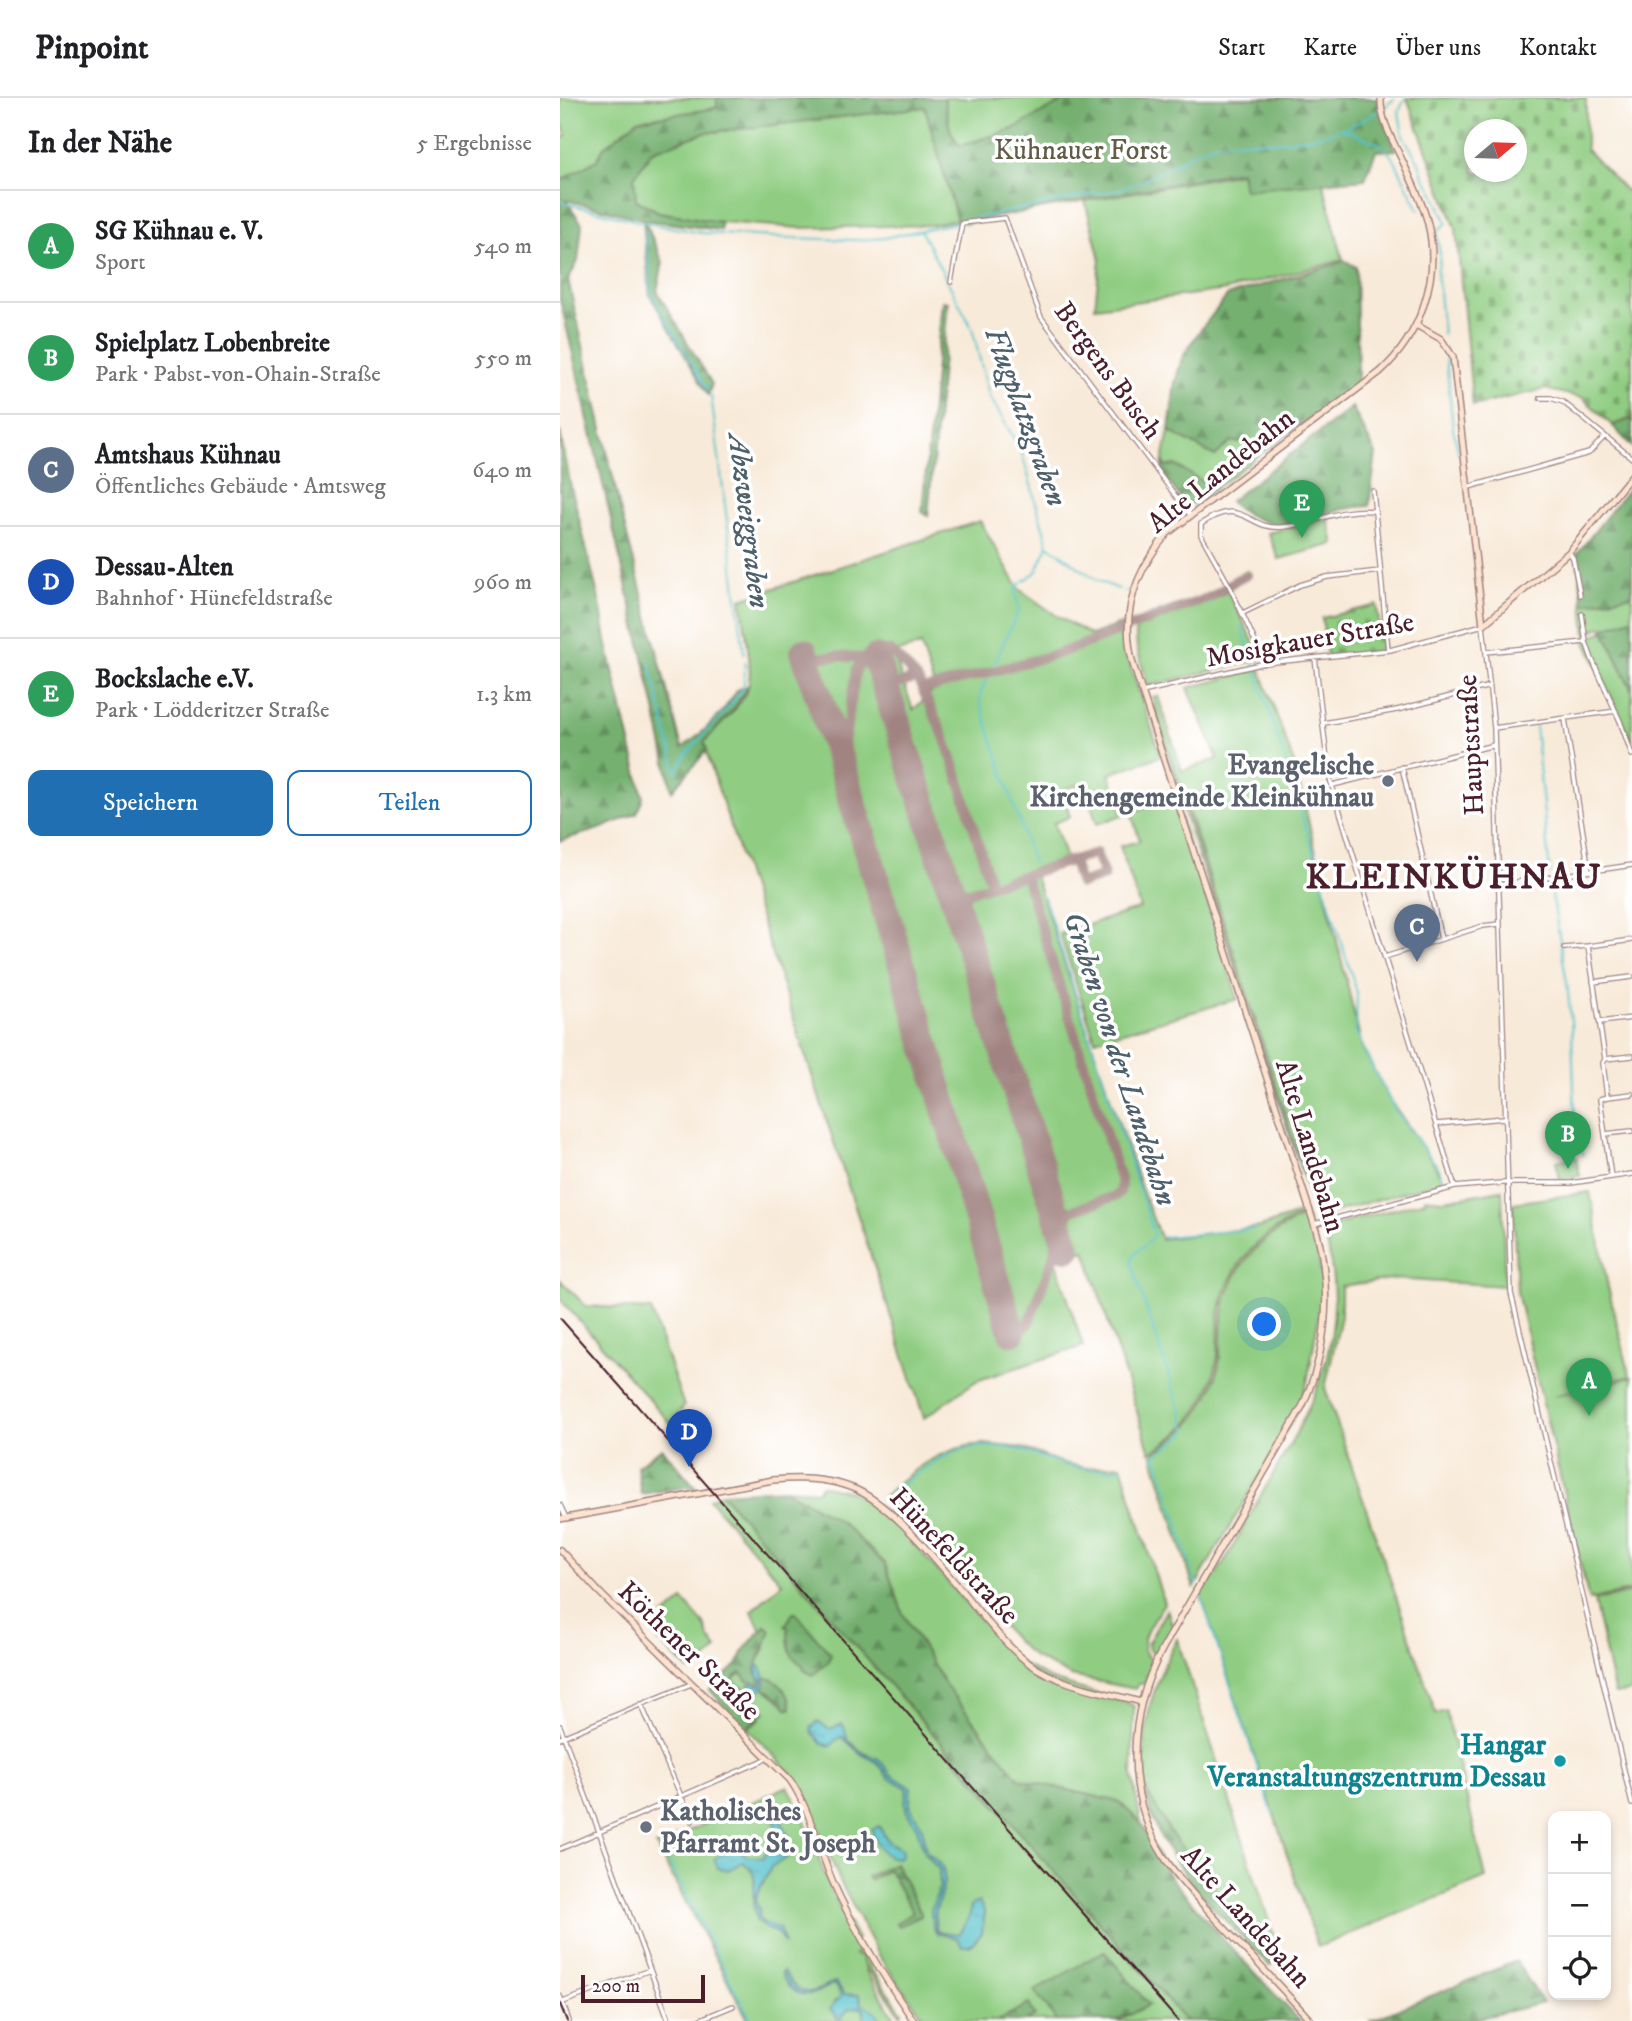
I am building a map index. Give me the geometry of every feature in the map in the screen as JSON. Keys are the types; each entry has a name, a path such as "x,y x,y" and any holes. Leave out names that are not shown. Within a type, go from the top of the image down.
{"main road":[{"name":"Alte Landebahn","path":"1311,2021 1182,1881 1155,1840 1143,1811 1135,1772 1136,1734 1141,1702 1154,1667 1303,1405 1317,1369 1323,1340 1326,1298 1322,1256 1314,1224 1142,692 1128,640 1128,617 1140,574 1153,551 1168,533 1380,372 1402,349 1416,325 1430,280 1430,235 1420,198 1382,110 1381,98"},
{"name":"Hauptstraße","path":"1416,325 1439,337 1450,349 1454,362 1464,413 1483,625"},
{"path":"1483,625 1569,552 1632,475"},
{"name":"Hünefeldstraße","path":"563,1518 773,1480 801,1478 836,1483 870,1496 898,1520 1007,1644 1031,1665 1069,1682 1141,1702"},
{"name":"Köthener Straße","path":"560,1550 790,1780 801,1800 836,1887 878,1968 914,2021"}],"street":[{"name":"Bergens Busch","path":"951,282 962,223 1004,218 1041,317 1190,515"},
{"path":"1540,398 1563,402 1632,458"},
{"path":"1469,487 1589,453 1605,436"},
{"path":"1373,491 1388,650"},
{"path":"1265,663 1201,536 1199,526 1214,516 1233,511 1271,526 1282,527 1347,511 1374,511"},
{"path":"1569,552 1573,558 1580,594"},
{"path":"1242,613 1300,585 1327,577 1380,571"},
{"path":"1582,614 1586,642 1632,755"},
{"name":"Mosigkauer Straße","path":"1142,692 1252,665 1388,650 1483,625"},
{"name":"Hauptstraße","path":"1483,625 1494,728 1509,1276 1514,1310 1632,1804"},
{"path":"1486,652 1586,642"},
{"path":"1315,658 1329,776 1454,1187"},
{"path":"1324,723 1397,710 1490,686"},
{"path":"1494,728 1616,711"},
{"path":"1565,719 1589,872"},
{"path":"1333,785 1494,745"},
{"path":"1402,768 1440,939"},
{"path":"1498,885 1632,865"},
{"path":"1385,957 1483,926 1499,924"},
{"path":"1564,948 1632,940"},
{"path":"1588,946 1605,1059 1603,1063 1607,1097"},
{"path":"1594,982 1632,977"},
{"path":"1600,1022 1632,1018"},
{"path":"1605,1059 1632,1056"},
{"path":"1611,1177 1601,1099 1632,1094"},
{"path":"1436,1125 1504,1118"},
{"path":"1605,1134 1632,1131"},
{"path":"1314,1224 1454,1187 1560,1183 1632,1174"},
{"path":"560,1505 563,1518"},
{"path":"562,1737 692,1683"},
{"path":"641,1704 692,1821"},
{"path":"560,1726 669,2021"},
{"path":"560,1849 768,1757"},
{"path":"564,2002 650,1970"},
{"path":"560,1996 569,2021"},
{"path":"696,2021 733,2006"}],"green space":[{"path":"560,98 717,98 717,107 638,120 598,160 560,181 560,140 566,136 560,118"},
{"name":"Kühnauer Forst","path":"717,98 944,98 950,130 960,146 1013,129 1069,98 1378,98 1379,109 1396,150 1376,151 1365,179 1244,190 1241,171 965,223 957,220 925,107 704,133 652,151 634,177 636,200 659,212 721,222 721,230 644,220 663,262 657,291 712,384 708,395 650,295 643,219 566,200 582,224 578,261 568,280 620,508 682,748 713,721 738,689 748,686 733,711 704,742 707,750 672,791 560,299 560,181 597,160 603,148 638,120 711,109 717,107"},
{"path":"944,98 1069,98 1013,130 959,146 950,130"},
{"path":"1407,98 1586,98 1586,149 1625,190 1632,192 1632,418 1612,425 1583,398 1545,389 1473,406 1456,229"},
{"path":"925,107 957,220 931,225 800,228 709,221 659,212 636,200 634,177 652,151 704,133"},
{"path":"1241,173 1244,190 1323,182 1343,260 1226,290 1095,307 1100,259 1085,201"},
{"path":"1346,261 1356,267 1358,384 1267,449 1231,441 1215,456 1169,431 1175,383 1182,358 1228,295"},
{"path":"942,301 948,302 928,516 922,512"},
{"path":"1352,407 1376,454 1369,506 1277,524 1246,514 1230,501"},
{"path":"1632,419 1632,447 1612,425"},
{"path":"560,431 643,797 637,813 602,828 560,841"},
{"path":"1169,431 1215,456 1231,441 1267,449 1215,489 1175,465 1164,467"},
{"path":"1163,461 1164,467 1175,465 1215,489 1194,504 1184,502 1161,472"},
{"path":"1632,484 1632,595 1583,604 1577,554"},
{"path":"1328,518 1334,544 1279,559 1268,533"},
{"path":"980,521 1019,589 1057,616 1091,635 1121,624 1130,665 1161,756 1109,774 1123,815 1097,824 1084,783 1062,790 1070,817 1054,823 1066,859 968,889 957,883 895,690 897,686 904,684 913,710 935,689 921,645 894,653 902,680 891,681 883,656 869,660 1057,1240 1062,1257 1055,1259 1083,1346 976,1381 924,1418 703,742 735,709 748,687 749,656 741,599"},
{"path":"1228,591 1262,659 1148,686 1137,648 1135,627 1203,604"},
{"path":"1632,595 1632,619 1600,627 1586,634 1583,604"},
{"path":"1377,605 1382,651 1327,656 1322,618"},
{"path":"1632,619 1632,691 1603,628"},
{"path":"1604,631 1632,691 1632,742 1585,640"},
{"path":"1260,669 1296,769 1362,1047 1388,1097 1443,1181 1321,1216 1318,1215 1152,697 1158,696 1182,771 1218,759 1188,688"},
{"path":"1153,708 1260,1039 1150,709"},
{"path":"1174,799 1238,999 1095,1040 1060,934 1140,908 1120,846 1140,841 1131,812"},
{"path":"1035,876 1141,1188 1161,1239 1260,1227 1304,1212 1305,1214 1289,1221 1262,1240 1240,1264 1224,1294 1220,1311 1218,1354 1211,1384 1187,1423 1164,1444 1150,1452 1085,1250 1077,1252 1068,1224 1073,1214 1070,1207 1060,1201 964,905 971,895"},
{"path":"1260,1040 1309,1191 1316,1216 1258,1041"},
{"path":"1576,1157 1580,1176 1560,1179 1556,1161"},
{"path":"1502,1190 1505,1286 1392,1279 1341,1286 1341,1316 1325,1388 1436,1714 1446,1711 1486,1878 1318,1947 1200,1593 1232,1549 1295,1435 1322,1373 1330,1341 1334,1307 1332,1271 1324,1230 1425,1201 1425,1198 1444,1200"},
{"path":"1590,1192 1608,1287 1630,1376 1554,1396 1632,1377 1632,1590 1589,1600 1517,1292 1513,1203"},
{"path":"1306,1216 1318,1251 1323,1292 1307,1383 1296,1413 1194,1588 1152,1454 1184,1430 1207,1399 1219,1366 1225,1301 1239,1270 1261,1244"},
{"path":"560,1280 586,1306 651,1310 684,1406 671,1424 560,1299"},
{"path":"983,1444 1022,1448 1062,1463 1086,1468 1121,1465 1164,1603 1144,1640 1146,1654 1152,1661 1144,1684 1138,1684 1135,1689 1071,1676 1034,1657 1016,1641 904,1515 883,1497 928,1461 954,1450"},
{"path":"662,1448 697,1489 686,1487 641,1494 637,1466"},
{"path":"821,1485 851,1492 886,1512 1017,1661 1052,1680 1134,1707 1132,1775 1141,1823 1119,1802 1019,1779 946,1686 903,1614 885,1563 841,1522 784,1489 818,1491"},
{"path":"784,1489 841,1522 885,1564 903,1614 946,1686 1019,1779 1119,1802 1141,1823 1170,1877 1221,1937 1300,2021 1186,2021 721,1493"},
{"path":"721,1493 1186,2021 1116,2021 1149,2005 1036,1991 1057,2021 926,2021 878,1955 840,1881 801,1787 747,1728 760,1719 734,1682 734,1678 742,1673 781,1700 788,1709 779,1686 756,1674 755,1665 765,1649 765,1626 761,1631 752,1611 782,1583 709,1499"},
{"path":"1632,1592 1632,1691 1615,1694 1594,1601"},
{"path":"683,1600 704,1624 717,1649 695,1671 690,1671 658,1640 665,1632 656,1623"},
{"path":"1167,1609 1173,1627 1156,1655 1149,1650 1148,1643"},
{"path":"793,1613 796,1613 831,1655 829,1661 813,1675 804,1670 790,1649 788,1628 785,1626"},
{"path":"765,1626 771,1630 759,1658 756,1674 780,1685 788,1696 791,1709 764,1688 747,1681 741,1673 734,1678 734,1682 746,1690 765,1712 744,1728 710,1690 737,1665 746,1647"},
{"path":"1177,1639 1280,1955 1277,1959 1198,1871 1145,1789 1144,1751 1148,1717 1157,1685"},
{"path":"788,1786 802,1814 830,1889 857,1939 852,1942 859,1952 855,1954 860,1955 868,1975 897,2021 749,2021 656,1846"},
{"path":"1145,1788 1171,1834 1240,1921 1277,1959 1270,1966 1213,1907 1176,1863 1151,1814"},
{"path":"895,1863 921,1913 921,1916 899,1926 896,1923 913,1913 889,1870 869,1880 867,1877"},
{"path":"1104,1951 1149,2005 1116,2021 1057,2021 1035,1991"},
{"path":"865,1953 872,1970 902,2012 901,2015 863,1963 862,1954"},
{"path":"1516,1961 1543,2003 1467,2021 1370,2021"},
{"path":"1029,2004 1035,2016 1026,2021 996,2021"}],"water":[{"path":"757,1666 762,1670 765,1682 762,1689 754,1694 749,1685 755,1683 760,1686 763,1680 758,1676"},
{"path":"818,1722 830,1729 842,1724 847,1740 864,1753 879,1759 891,1775 911,1787 911,1809 921,1825 925,1848 943,1869 944,1884 936,1911 936,1928 940,1932 960,1934 970,1915 971,1905 979,1902 985,1912 982,1933 970,1946 962,1946 957,1938 937,1933 933,1927 931,1910 940,1886 939,1869 924,1853 917,1828 907,1812 907,1788 889,1778 877,1762 861,1754 842,1737 831,1746 822,1744 811,1731"},
{"path":"780,1819 788,1834 785,1847 787,1858 771,1867 755,1901 760,1912 758,1916 763,1923 779,1928 785,1944 777,1933 756,1920 753,1901 754,1878 748,1867 743,1862 729,1870 722,1870 714,1859 736,1844 746,1856 763,1858 776,1844 777,1830 774,1821"},
{"path":"879,1826 889,1842 901,1849 899,1858 888,1856 878,1845 872,1830"},
{"path":"783,1971 794,1986 803,1991 814,1991 836,1982 844,1994 859,1995 862,2005 874,2010 882,2021 867,2021 860,2007 848,2009 841,2019 837,2018 830,2008 841,1996 837,1986 832,1984 816,1993 803,1994 791,1988 781,1973"}],"waterway":[{"path":"560,202 646,223 702,233 856,240 884,238 1114,191 1154,176 1196,151 1219,143 1291,140 1340,130 1370,116 1395,98"},
{"path":"1405,98 1399,112 1403,136 1419,162 1423,176 1432,189 1447,223 1436,232 1440,256 1437,270 1443,335"},
{"path":"1341,128 1382,145"},
{"path":"1385,148 1395,161 1419,210"},
{"name":"Abzweiggraben","path":"646,231 651,294 708,391"},
{"name":"Flugplatzgraben","path":"921,231 972,328 989,396 1021,450 1048,545 1098,581 1119,589"},
{"path":"1445,349 1453,429 1459,454"},
{"name":"Abzweiggraben","path":"711,395 744,653"},
{"name":"Graben von der Landebahn","path":"1024,581 1036,572 1048,546"},
{"name":"Graben von der Landebahn","path":"995,662 1019,609 1015,590 1021,583"},
{"name":"Flugplatzgraben","path":"1125,591 1129,592"},
{"name":"Flugplatzgraben","path":"1242,627 1357,993 1356,1031 1398,1115 1439,1168 1442,1178"},
{"name":"Abzweiggraben","path":"650,663 676,772 685,756 738,696 744,685 745,662"},
{"name":"Graben von der Landebahn","path":"986,680 980,702 1033,863"},
{"path":"1535,726 1550,874"},
{"path":"1552,894 1567,983 1572,1031 1575,1121 1583,1155"},
{"name":"Graben von der Landebahn","path":"1044,897 1154,1234 1131,1262 1187,1430 1153,1457"},
{"path":"1163,1237 1255,1229"},
{"path":"891,1494 936,1461 951,1454 985,1446 1023,1451 1093,1470 1122,1468"},
{"name":"Graben von der Landebahn","path":"1157,1457 1197,1585"},
{"name":"Graben von der Landebahn","path":"1199,1590 1273,1815"},
{"path":"667,1858 751,2021"}],"taxiway":[{"path":"923,690 1060,653 1213,596 1247,575"},
{"path":"841,763 856,670 863,661 875,653 891,651 917,678"},
{"path":"806,658 863,658"},
{"path":"885,688 917,678 943,734 957,773 991,885"},
{"path":"953,897 1096,853 1104,876 1080,884 1073,861"},
{"path":"1025,875 1121,1182 1120,1192 1116,1196 1057,1215"},
{"path":"1012,1332 1027,1327 1052,1261 1057,1240 1064,1238"}],"runway":[{"path":"804,652 841,763 1012,1332"},
{"path":"876,658 1067,1248"}],"tram line":[{"path":"560,2004 567,2021"}],"railway":[{"path":"560,1318 1178,2021"}],"place":[{"name":"Bockslache e.V.","path":"1302,538"},
{"name":"Evangelische Kirchengemeinde Kleinkühnau","path":"1388,781"},
{"name":"Amtshaus Kühnau","path":"1417,962"},
{"name":"Spielplatz Lobenbreite","path":"1568,1169"},
{"name":"SG Kühnau e. V.","path":"1589,1416"},
{"name":"Dessau-Alten","path":"689,1467"},
{"name":"Hangar Veranstaltungszentrum Dessau","path":"1560,1761"},
{"name":"Katholisches Pfarramt St. Joseph","path":"646,1827"}],"district":[{"name":"KLEINKÜHNAU","path":"1454,878"}]}
